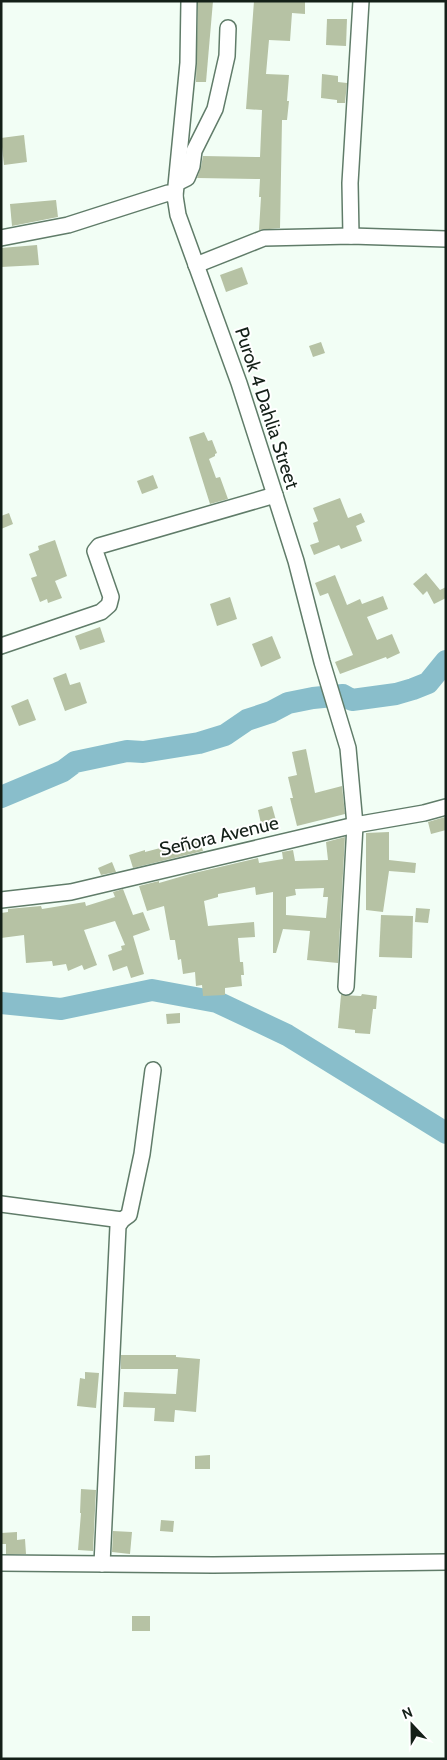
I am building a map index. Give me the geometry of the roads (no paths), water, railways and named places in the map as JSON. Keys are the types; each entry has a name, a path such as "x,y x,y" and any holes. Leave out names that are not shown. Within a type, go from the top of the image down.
{"street":[{"name":"Purok 4 Dahlia Street","path":"189,1 188,63 176,189 178,215 239,383 275,495 296,561 348,748 355,825 346,987"},
{"path":"351,236 350,183 361,1"},
{"path":"1,238 68,226 176,189 187,178 192,166 194,151 215,109 227,56 228,28"},
{"path":"196,265 264,238 351,236 446,239"},
{"path":"1,646 101,612 108,605 110,597 95,551 99,546 275,495"},
{"name":"Señora Avenue","path":"1,900 71,892 355,825 424,813 446,807"},
{"path":"102,1564 118,1226 129,1215 142,1154 153,1070"},
{"path":"1,1204 122,1220"},
{"path":"1,1564 213,1565 446,1562"}],"waterway":[{"path":"1,797 63,771 75,762 127,751 143,752 199,743 225,735 247,720 271,712 288,703 343,695 352,700 396,694 413,689 428,683 446,661"},
{"path":"1,1003 61,1009 152,990 217,1002 287,1035 446,1133"}]}
